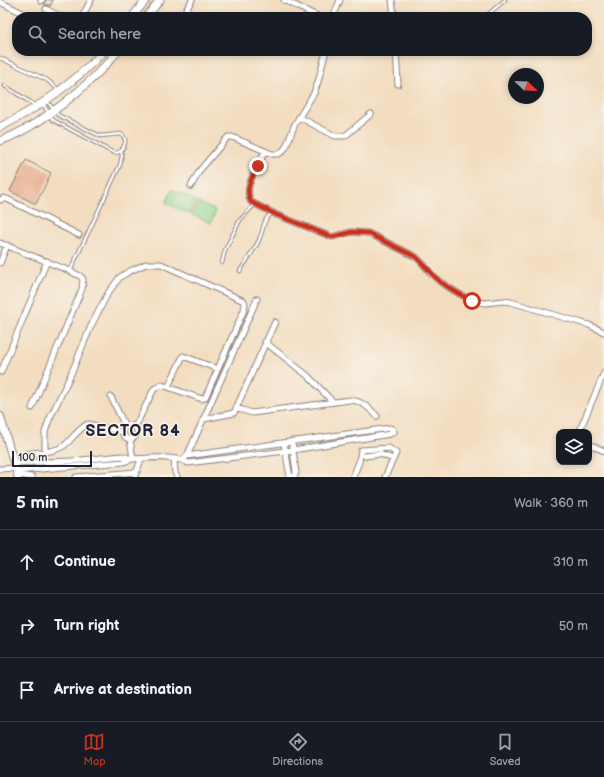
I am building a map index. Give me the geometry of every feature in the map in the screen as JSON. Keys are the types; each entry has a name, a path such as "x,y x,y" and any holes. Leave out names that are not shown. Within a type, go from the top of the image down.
{"street":[{"path":"85,12 91,0"},
{"path":"136,12 146,0"},
{"path":"150,12 160,0"},
{"path":"185,12 192,0"},
{"path":"284,0 309,12"},
{"path":"335,12 340,0"},
{"path":"392,0 393,12"},
{"path":"0,2 21,12"},
{"path":"46,9 52,12"},
{"path":"0,127 42,104 60,91 79,76 97,56"},
{"path":"0,141 12,136 51,112 86,85 114,56"},
{"path":"191,186 200,170 228,137 232,137 272,154 282,152 286,147 299,117 314,93 325,56"},
{"path":"396,56 398,84"},
{"path":"299,117 335,136 345,136 371,114"},
{"path":"265,151 248,187 249,199 251,202 272,213 332,237 352,232 368,233 416,257 440,282 472,301 486,303 503,301 511,302 589,325 604,332"},
{"path":"0,200 4,198 7,199 79,235"},
{"path":"0,243 47,261 80,276 83,279 82,289 32,408"},
{"path":"0,263 6,245"},
{"path":"0,372 47,261"},
{"path":"45,452 44,436 46,426 71,374 91,326 108,293 120,277 146,264 161,264 244,302 244,310 207,394 202,399 162,385 154,389 134,427 136,430 135,436 130,439"},
{"path":"185,458 204,419 257,299"},
{"path":"204,419 234,413 275,322"},
{"path":"265,342 308,376 333,402"},
{"path":"168,387 183,356 218,369"},
{"path":"580,429 604,373"},
{"path":"111,397 126,426"},
{"path":"236,408 252,413 350,400 366,406 377,416"},
{"path":"0,416 16,471"},
{"path":"25,454 45,452 62,447 82,427 88,424 123,432 124,436 130,439"},
{"path":"126,426 128,425 134,427"},
{"path":"123,432 126,426"},
{"path":"16,471 71,464 124,462 141,458 185,458 284,442 390,428 394,432 390,434 286,451 188,463 185,458"},
{"path":"130,439 133,459"},
{"path":"292,441 296,474 294,477"},
{"path":"284,442 290,477"},
{"path":"592,445 604,451"},
{"path":"353,477 359,462 361,450 389,448 396,453 385,477"},
{"path":"365,456 380,454 393,459"},
{"path":"77,477 135,475 141,458"},
{"path":"174,459 175,473 177,477"},
{"path":"0,469 16,471 32,477"}],"lane":[{"path":"491,12 505,0"},
{"path":"0,58 47,80 60,91"},
{"path":"6,86 42,104 51,112 100,136 121,134 125,139 121,151 122,156 120,165 70,271"},
{"path":"42,104 51,112 54,120 112,152 116,153 121,151"},
{"path":"222,263 225,250 240,220 255,204"},
{"path":"240,271 258,242 264,220 272,213"}],"green space":[{"path":"172,189 195,200 189,214 166,203"},
{"path":"197,202 216,211 211,223 191,214"}],"building":[{"path":"46,0 53,0 50,6 44,4"},
{"path":"26,160 51,173 36,204 10,191"}],"district":[{"name":"SECTOR 84","path":"133,431"}],"route":[{"path":"258,166 248,187 249,199 251,202 277,215 332,237 352,232 368,233 416,257 440,282 472,301"}]}
